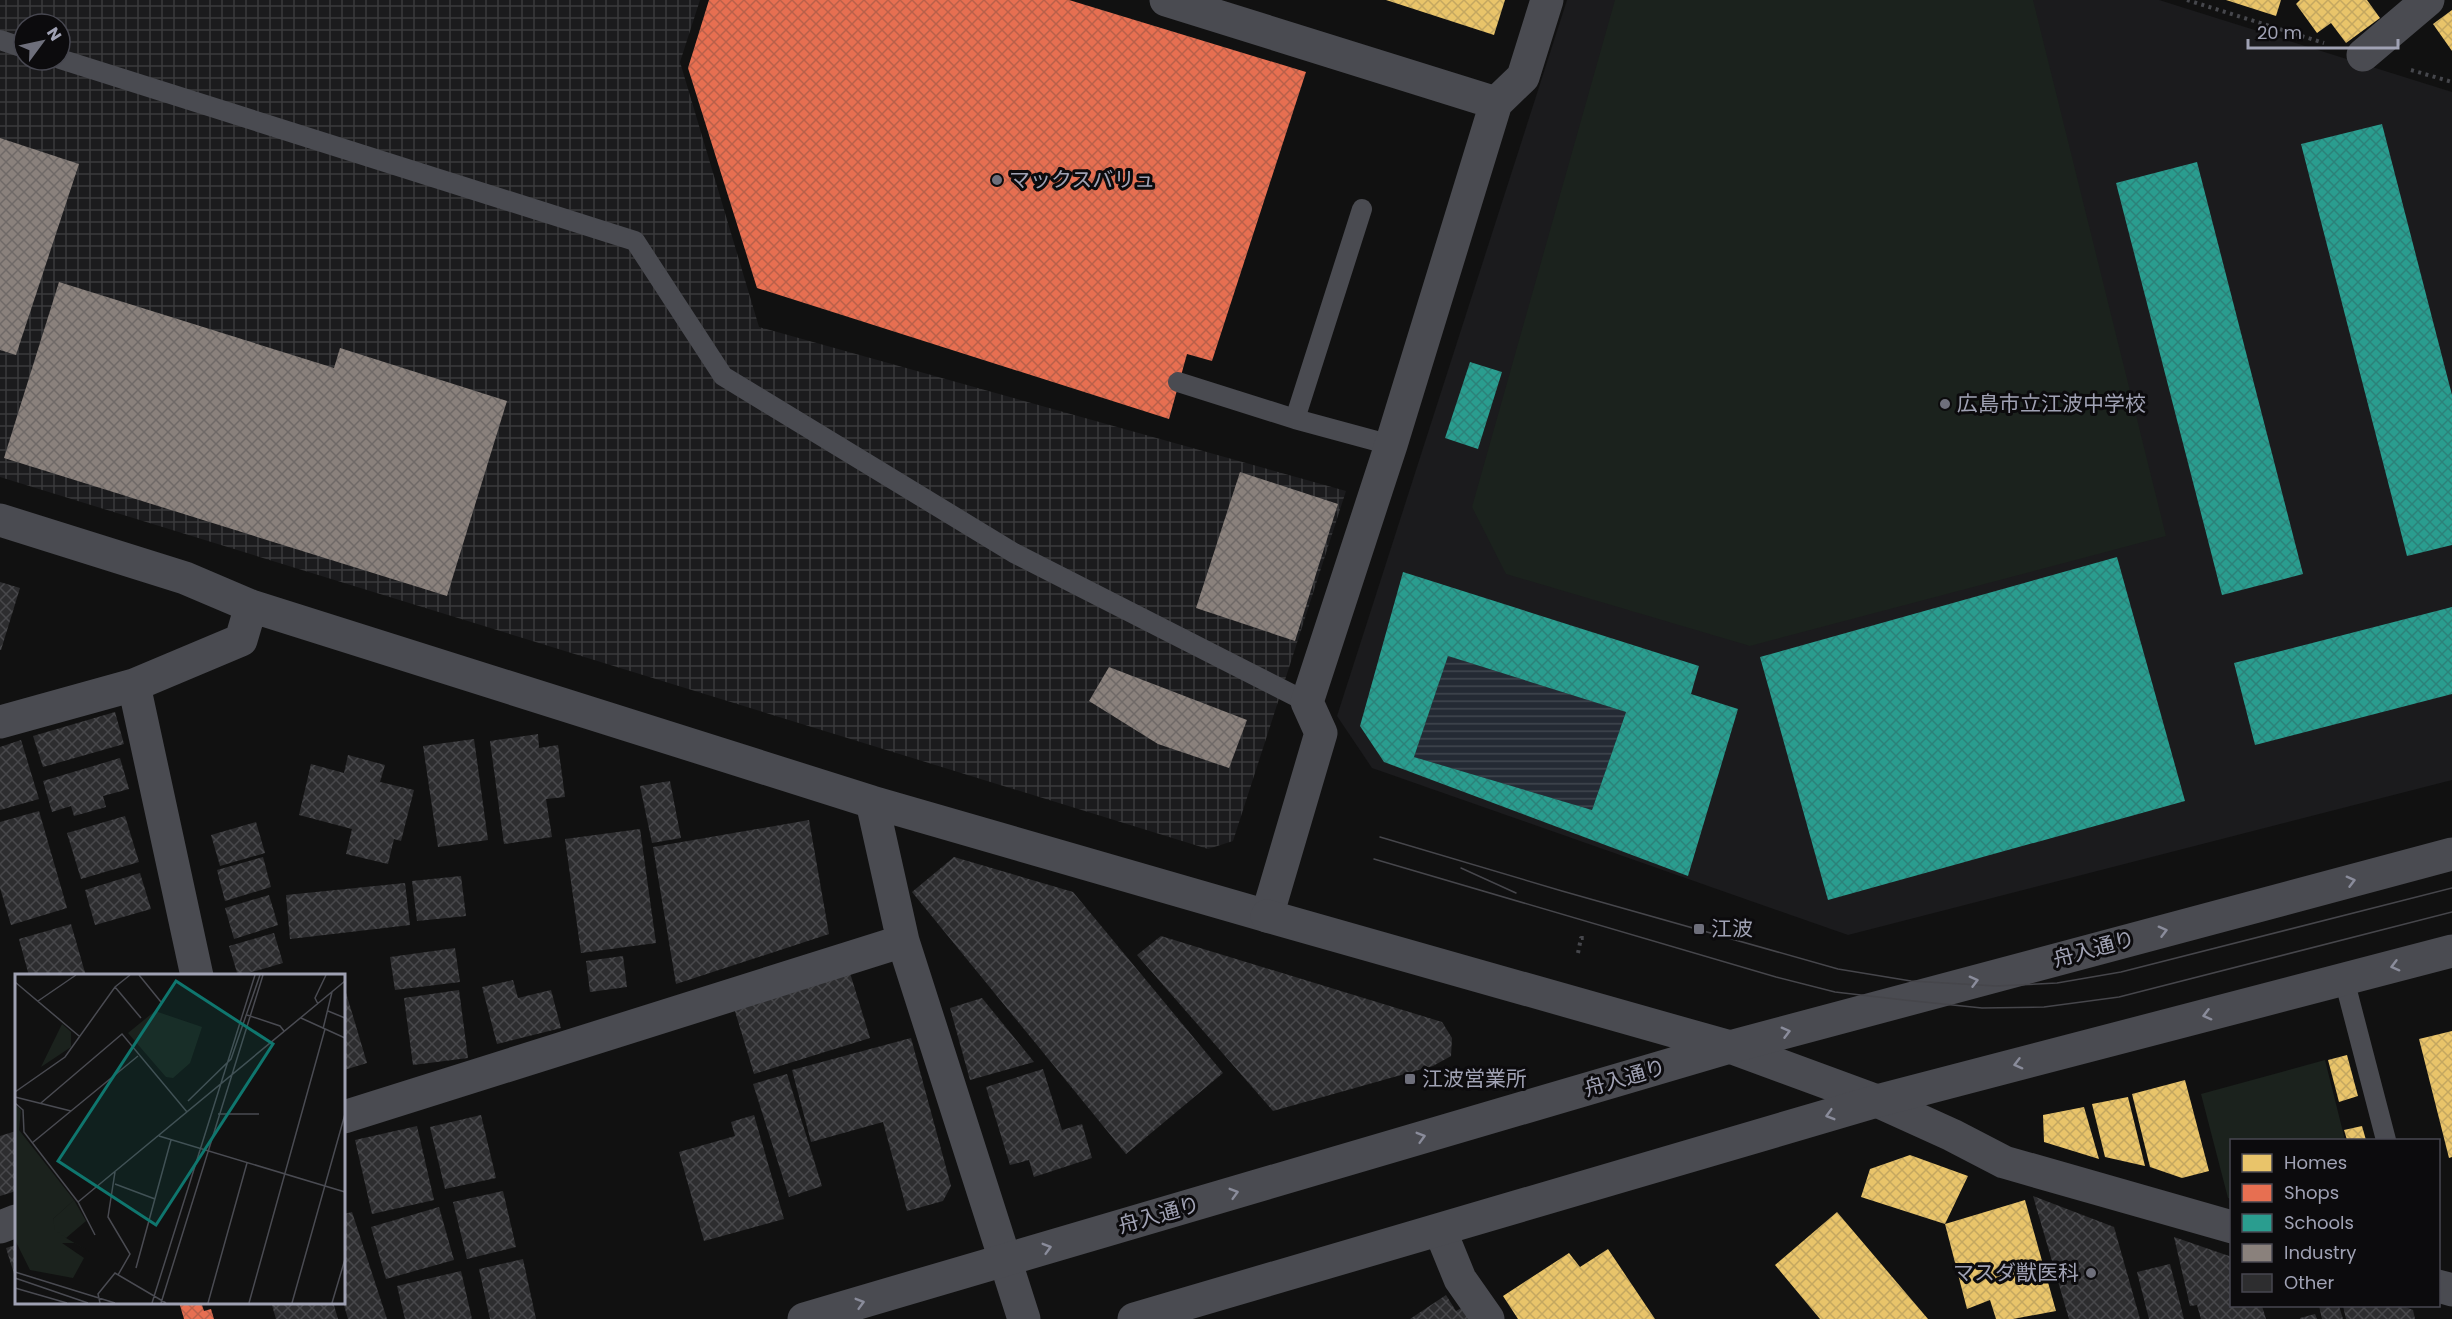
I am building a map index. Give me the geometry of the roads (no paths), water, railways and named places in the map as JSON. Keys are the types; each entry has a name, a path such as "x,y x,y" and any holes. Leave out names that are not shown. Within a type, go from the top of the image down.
{"street":[{"path":"1166,0 1496,103"},
{"path":"1267,916 1321,733 1307,702 1391,445 1496,103 1523,77 1547,0"},
{"path":"2363,55 2428,0"},
{"path":"0,520 185,578 251,606 872,802 1730,1047 1877,1101 1952,1135 2004,1162 2230,1226"},
{"path":"0,722 134,685 241,640 251,606"},
{"path":"134,685 197,974"},
{"path":"872,802 903,941 1024,1319"},
{"name":"舟入通り","path":"804,1319 1730,1047 2452,854"},
{"path":"345,1117 903,941"},
{"path":"1134,1319 1877,1101 2452,951"},
{"path":"0,1227 15,1221"},
{"path":"1440,1230 1460,1279 1488,1319"}],"lane":[{"path":"72,63 636,241 723,376 1014,553 1307,702"},
{"path":"1295,419 1362,209"},
{"path":"1178,382 1295,419 1391,445"},
{"path":"2344,979 2386,1139"}],"tram line":[{"path":"1380,837 1838,969 1911,981 1996,986 2057,983 2121,972 2452,888"},
{"path":"1374,859 1776,977 1835,992 1982,1008 2044,1007 2119,997 2452,912"},
{"path":"1461,868 1516,893"}],"place":[{"name":"マックスバリュ","path":"997,180"},
{"name":"広島市立江波中学校","path":"1945,404"},
{"name":"江波","path":"1699,929"},
{"name":"江波営業所","path":"1410,1079"},
{"name":"マスダ獣医科","path":"2091,1273"}]}
